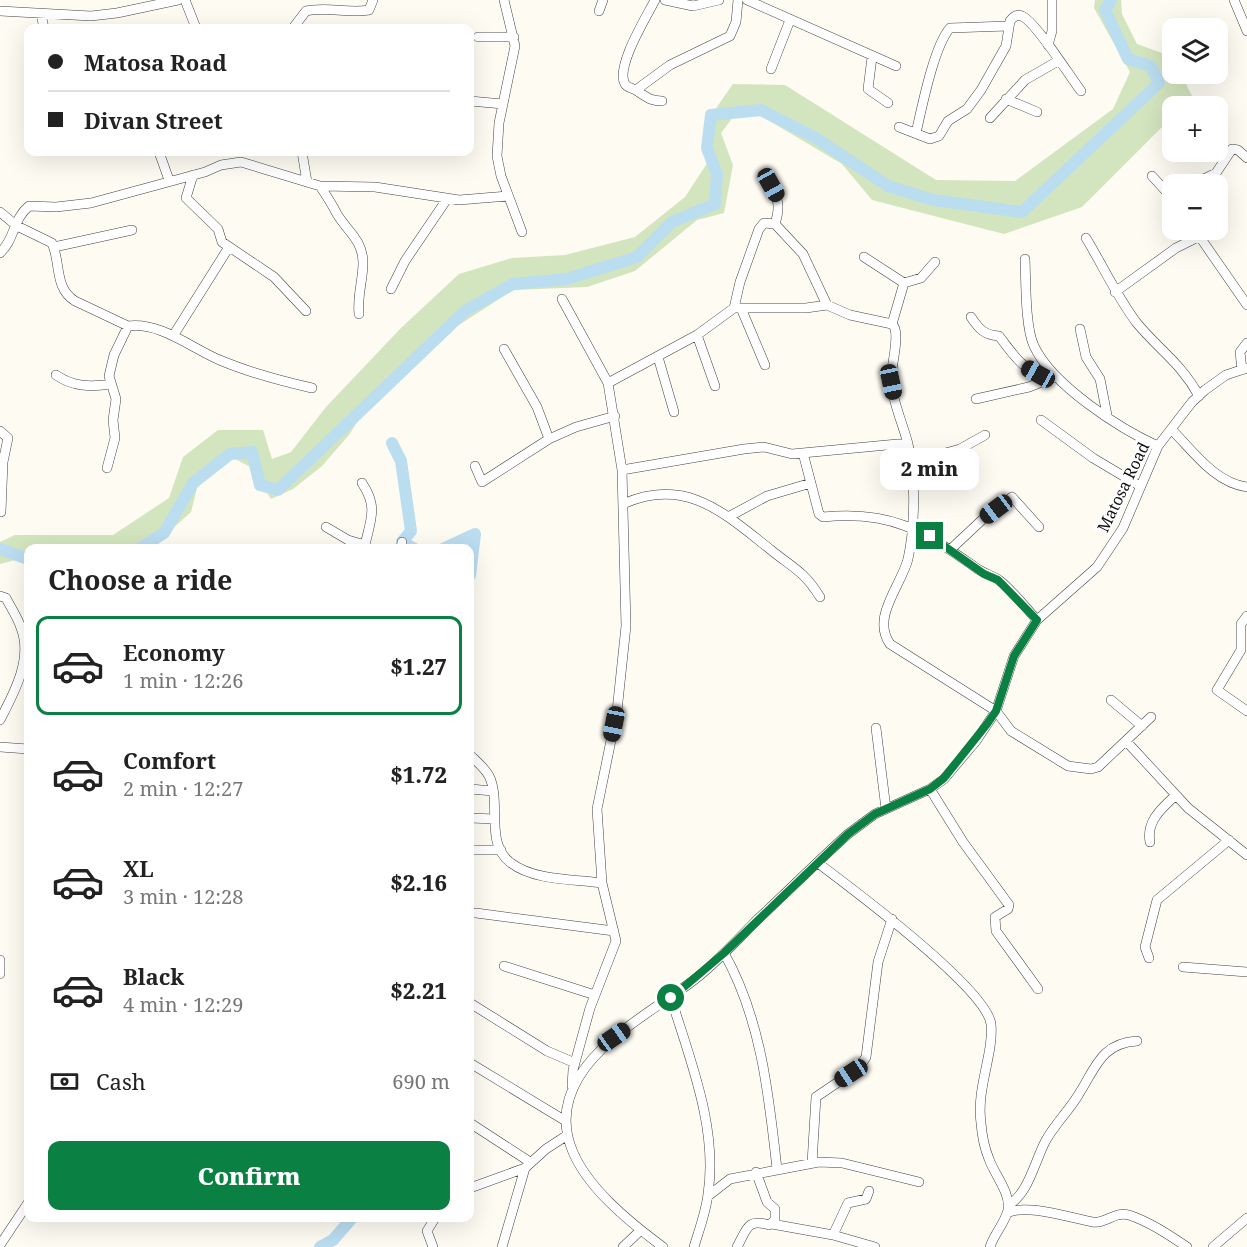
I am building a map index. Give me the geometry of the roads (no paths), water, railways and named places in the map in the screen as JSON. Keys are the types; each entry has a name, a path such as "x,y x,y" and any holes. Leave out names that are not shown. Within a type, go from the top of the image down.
{"street":[{"path":"0,11 99,15 178,0"},
{"path":"184,0 194,24"},
{"path":"296,24 306,11 324,8 357,12 369,10 373,0"},
{"path":"504,0 514,37 511,75 503,104 497,156 508,196 522,232"},
{"path":"599,11 603,0"},
{"path":"655,0 636,32 624,70 625,84 650,101 663,101"},
{"path":"672,1 693,6 719,0"},
{"path":"636,90 670,65 730,36 736,22 738,0"},
{"path":"747,0 896,66"},
{"path":"1048,45 1052,31 1053,0"},
{"path":"1234,0 1247,31"},
{"path":"41,14 43,24"},
{"path":"899,127 936,138 948,121 967,109 981,90 1006,46 1008,26 1014,17 1022,16 1048,45 1081,91"},
{"path":"771,69 790,20"},
{"path":"916,133 936,60 945,34 950,28 1008,26"},
{"path":"478,37 514,37"},
{"path":"872,57 868,89 888,103"},
{"path":"990,118 1025,80 1058,61"},
{"path":"1006,99 1037,112"},
{"path":"474,101 503,104"},
{"path":"1214,174 1232,149 1238,150 1247,158"},
{"path":"161,156 170,180"},
{"path":"239,156 241,162"},
{"path":"303,156 307,182"},
{"path":"0,254 12,241 19,216 28,206 56,207 91,203 221,165 241,162 320,186 375,187 447,199 508,196"},
{"path":"193,175 186,198 218,229 222,242 274,277 306,311"},
{"path":"1152,176 1162,186"},
{"path":"771,185 780,207 775,224"},
{"path":"320,186 337,214 355,234 360,245 363,262 358,286 359,314"},
{"path":"391,289 405,261 447,199"},
{"path":"0,212 17,226 49,240 54,248 58,273 67,296 128,326 145,327 173,336 221,360 254,373 312,388"},
{"path":"765,365 737,308 759,229 764,223 775,224 803,254 827,305"},
{"path":"54,248 132,230"},
{"path":"1086,238 1115,292 1138,324 1184,371 1199,396"},
{"path":"1115,292 1188,240"},
{"path":"1203,240 1247,305"},
{"path":"173,336 229,247"},
{"path":"864,257 904,283 921,278 935,262"},
{"path":"1025,259 1031,339 1053,375 1132,435 1158,446"},
{"path":"904,283 892,324 896,332 891,382 912,462 912,526 908,557 902,578 884,617 885,637 890,644 996,711 1011,731 1068,766 1078,769 1098,767 1151,717"},
{"path":"562,299 608,383 615,417 622,470 626,626 617,711 597,809 602,883 614,931 614,951 595,995 575,1063 572,1089"},
{"path":"608,383 632,368 658,357 697,335 737,308 806,308 827,305 850,315 892,324"},
{"path":"971,317 980,330 999,336 1024,366 1038,374 1053,375"},
{"path":"107,468 115,438 113,420 116,399 109,376 114,355 128,326"},
{"path":"1080,329 1086,357 1100,380 1107,415"},
{"path":"697,335 715,386"},
{"path":"1244,369 1240,352 1247,343"},
{"path":"504,349 537,407 549,439"},
{"path":"658,357 674,412"},
{"name":"Matosa Road","path":"663,1247 618,1212 590,1180 570,1150 564,1120 572,1089 593,1057 614,1037 671,998 724,953 848,834 886,809 930,789 944,778 976,741 996,711 1014,656 1037,620 1097,567 1128,519 1158,446 1199,396 1226,375 1244,369"},
{"path":"56,375 64,381 82,385 111,384"},
{"path":"976,399 1029,387 1053,375"},
{"path":"475,466 482,482 549,439 576,427 615,417"},
{"path":"1041,420 1093,458 1140,486"},
{"path":"0,430 8,438 3,462 1,512"},
{"path":"1172,430 1214,472 1232,484 1247,487"},
{"path":"912,462 960,449 985,435"},
{"path":"622,470 744,448 764,447 803,453 908,443"},
{"path":"803,453 823,517 850,516 912,526 951,549 984,574 998,580 1037,620"},
{"path":"362,483 374,506 366,544"},
{"path":"730,516 767,496 811,483"},
{"path":"623,504 643,496 674,494 703,502 730,516 746,532 803,573 812,582 820,597"},
{"path":"951,549 983,519 1012,497 1040,528"},
{"path":"326,527 358,544"},
{"path":"0,596 6,598 22,630 24,654 20,677 0,720"},
{"path":"1247,616 1240,624 1240,650 1217,690 1247,711"},
{"path":"1111,700 1142,726"},
{"path":"876,728 886,809"},
{"path":"1126,741 1202,820 1247,855"},
{"path":"0,747 24,749"},
{"path":"474,759 488,774 493,791 501,850 510,863 540,875 602,883"},
{"path":"474,789 493,791"},
{"path":"930,789 963,842 1009,905 1008,909 995,917 996,931 1038,989"},
{"path":"1150,842 1150,828 1154,819 1176,795"},
{"path":"474,818 495,819"},
{"path":"1149,958 1146,947 1157,900 1229,840"},
{"path":"474,850 501,850"},
{"path":"818,863 892,919 974,996 989,1016 991,1035 981,1085 980,1118 985,1149 1007,1209"},
{"path":"476,913 614,931"},
{"path":"812,1163 816,1097 859,1068 866,1057 878,962 892,919"},
{"path":"724,953 746,1000 762,1066 777,1169"},
{"path":"0,960 0,974"},
{"path":"504,966 595,995"},
{"path":"1183,966 1247,972"},
{"path":"671,998 706,1118 708,1196 694,1247"},
{"path":"474,1005 547,1051 575,1063"},
{"path":"990,1247 1007,1209 1019,1195 1045,1142 1077,1099 1098,1061 1115,1045 1137,1041"},
{"path":"474,1065 564,1120"},
{"path":"474,1126 527,1165"},
{"path":"474,1186 527,1165 566,1136"},
{"path":"708,1196 730,1179 756,1172 812,1163 842,1163 920,1182"},
{"path":"502,1247 527,1165"},
{"path":"756,1172 767,1202 776,1209 771,1224"},
{"path":"833,1235 848,1203 866,1199 869,1191"},
{"path":"1007,1209 1019,1208 1098,1222 1113,1215 1122,1214 1157,1228 1186,1247"},
{"path":"0,1245 24,1209"},
{"path":"737,1247 751,1223 756,1221 822,1235 833,1235 875,1247"},
{"path":"433,1222 427,1231 433,1247"},
{"path":"1213,1247 1245,1222"},
{"path":"623,1247 641,1230"}],"waterway":[{"path":"147,544 164,533 193,483 230,454 252,452 260,485 278,490 465,311 513,284 567,279 637,257 672,222 715,204 717,174 707,148 711,115 761,110 814,137 888,186 933,200 1022,212 1159,83 1151,66 1128,59 1105,10 1111,0"},
{"path":"392,443 401,461 411,531 402,542 406,544"},
{"path":"454,544 475,534 474,544"},
{"path":"0,549 24,558"},
{"path":"320,1247 333,1240 349,1222"}]}
